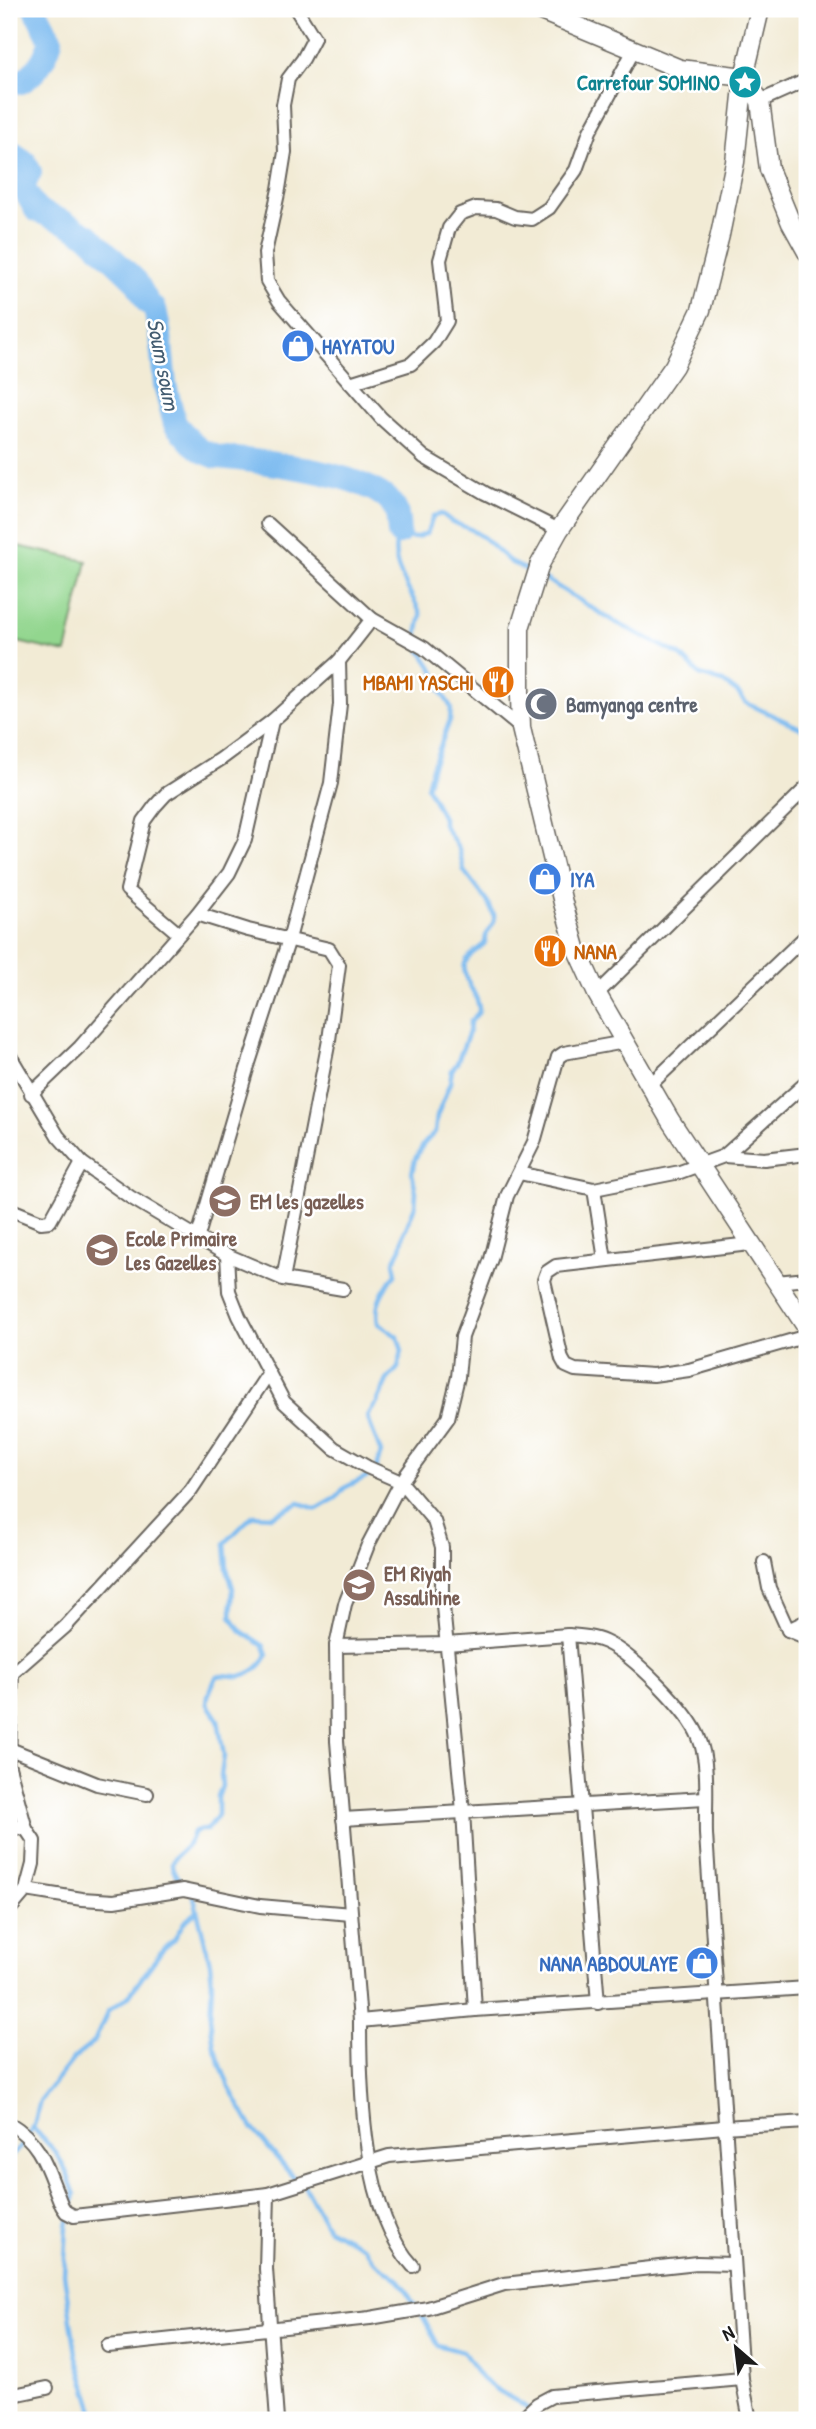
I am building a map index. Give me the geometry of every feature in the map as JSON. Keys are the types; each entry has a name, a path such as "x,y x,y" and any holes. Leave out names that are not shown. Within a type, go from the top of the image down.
{"street":[{"path":"296,9 314,38 288,79 283,105 285,152 265,253 267,281 279,301 380,418 424,457 485,493 559,530"},
{"path":"536,9 680,69 744,77 760,101 769,169 791,223 807,252"},
{"path":"760,9 744,77 735,162 701,310 674,366 559,530 540,564 520,628 521,728 563,904 576,948 597,994 699,1165 807,1328"},
{"path":"350,383 411,364 435,342 447,321 440,260 449,228 460,214 476,208 496,209 515,217 532,219 549,208 576,170 590,131 634,50"},
{"path":"760,101 807,80"},
{"path":"268,524 372,619 424,648 521,728"},
{"path":"180,934 127,890 144,821 166,794 221,759 272,721 339,661 372,619"},
{"path":"198,1236 289,939 331,783 340,704 339,661"},
{"path":"31,1094 80,1047 180,934 229,873 245,840 272,721"},
{"path":"597,994 807,787"},
{"path":"197,914 248,930 329,948 339,965 329,1040 283,1279"},
{"path":"650,1085 807,935"},
{"path":"413,2266 392,2238 368,2161 360,2060 360,2021 337,1741 336,1646 345,1604 368,1545 401,1482 448,1418 458,1377 462,1338 491,1259 507,1196 534,1142 558,1057 564,1053 625,1042"},
{"path":"11,1064 58,1136 82,1163 130,1197 227,1255 283,1279 343,1289"},
{"path":"519,1173 594,1189 680,1172 724,1156 807,1082"},
{"path":"724,1156 764,1159 807,1154"},
{"path":"9,1209 41,1222 50,1221 82,1163"},
{"path":"594,1189 605,1260"},
{"path":"750,1244 556,1266 547,1272 544,1280 562,1359 566,1366 575,1370 653,1375 690,1370 807,1336"},
{"path":"227,1255 229,1291 284,1402 334,1448 401,1482 434,1521 442,1547 442,1596 463,1811 475,2010"},
{"path":"776,1282 807,1279"},
{"path":"148,1794 97,1784 10,1753 10,1673 65,1626 191,1490 268,1374"},
{"path":"764,1562 769,1588 788,1630 807,1638"},
{"path":"788,1630 807,1621"},
{"path":"568,1635 598,2003"},
{"path":"336,1646 446,1644 586,1636 607,1643 640,1667 677,1706 699,1735 704,1754 741,2379 750,2420"},
{"path":"9,1767 26,1829 34,1841 33,1864 26,1890 9,1910"},
{"path":"343,1819 705,1798"},
{"path":"9,1826 26,1829"},
{"path":"26,1890 114,1901 189,1890 260,1906 351,1914"},
{"path":"360,2021 475,2010 807,1988"},
{"path":"9,2123 27,2136 44,2161 70,2214 268,2193 388,2156 807,2122"},
{"path":"268,2193 266,2269 277,2420"},
{"path":"108,2346 408,2312 503,2284 697,2263 734,2264"},
{"path":"523,2417 537,2404 552,2396 741,2379"},
{"path":"9,2396 47,2388"}],"green space":[{"path":"9,544 87,561 66,653 9,640"}],"waterway":[{"name":"Soum soum","path":"9,80 21,82 32,74 44,59 49,47 51,40 35,9"},
{"name":"Soum soum","path":"9,151 25,162 30,172 23,187 36,210 88,235 136,281 148,303 155,309 165,385 175,424 192,443 217,457 312,470 363,485 382,495 394,507 399,533"},
{"path":"416,640 421,615 398,565 396,544 399,533 407,537 419,537 427,533 433,516 442,514 484,538 510,562 534,574"},
{"path":"542,577 613,621 680,655 700,675 723,682 746,703 807,731"},
{"path":"184,1886 172,1867 173,1861 190,1841 193,1832 207,1830 218,1815 218,1797 222,1786 224,1756 218,1720 207,1703 208,1696 216,1677 249,1673 260,1666 267,1654 264,1646 241,1631 231,1616 233,1588 227,1569 225,1543 253,1515 272,1516 299,1503 317,1509 336,1498 344,1488 374,1473 381,1453 367,1416 377,1403 387,1380 398,1368 402,1351 398,1337 378,1323 377,1309 384,1290 396,1274 394,1262 415,1206 416,1192 412,1173 415,1159 435,1132 437,1116 450,1083 452,1070 469,1032 470,1022 479,1012 479,1005 466,977 465,964 485,943 486,935 494,922 494,915 487,901 464,871 459,849 443,824 443,818 427,787 450,720 451,707 436,684 435,672 421,651"},
{"path":"193,1894 210,1963 210,2018 214,2047 229,2087 252,2128 293,2177 304,2185 328,2229 364,2247 374,2261 399,2280 438,2345 463,2352 483,2380 526,2408 539,2420"},
{"path":"9,2159 23,2144 34,2125 40,2101 74,2058 94,2042 108,2011 128,1997 163,1949 174,1940 184,1922 197,1912"},
{"path":"32,2127 55,2151 75,2195 67,2225 64,2274 76,2354 97,2420"}],"place":[{"name":"Carrefour SOMINO","path":"745,82"},
{"name":"HAYATOU","path":"298,346"},
{"name":"MBAMI YASCHI","path":"498,682"},
{"name":"Bamyanga centre","path":"541,704"},
{"name":"IYA","path":"545,879"},
{"name":"NANA","path":"550,951"},
{"name":"EM les gazelles","path":"225,1201"},
{"name":"Ecole Primaire Les Gazelles","path":"102,1250"},
{"name":"EM Riyah Assalihine","path":"359,1585"},
{"name":"NANA ABDOULAYE","path":"702,1963"}]}
